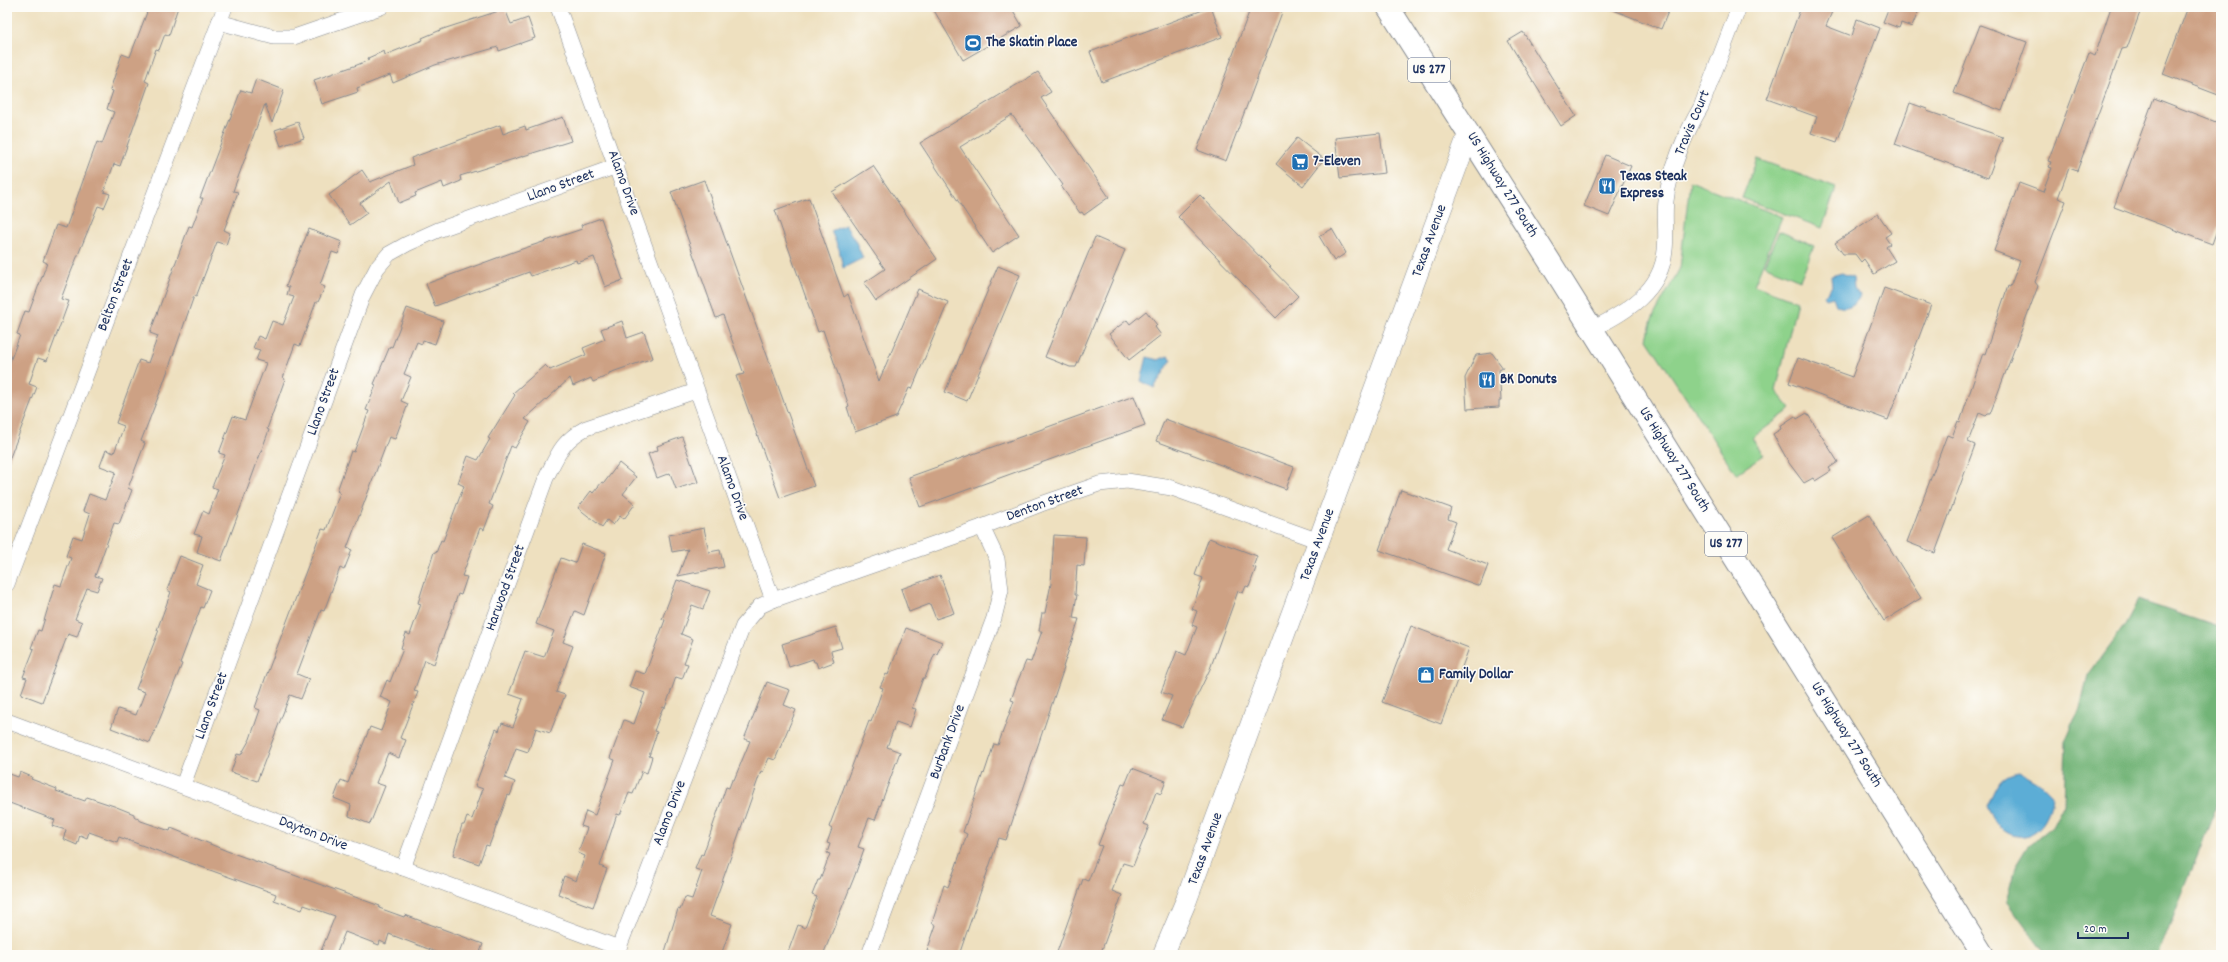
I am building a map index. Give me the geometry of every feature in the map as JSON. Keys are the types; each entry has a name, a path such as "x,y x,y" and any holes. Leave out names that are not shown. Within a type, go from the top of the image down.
{"highway":[{"name":"US Highway 277 South","path":"1388,7 1469,133 1983,955"}],"street":[{"name":"Belton Street","path":"7,584 225,7"},
{"path":"219,22 274,37 294,37 381,7"},
{"name":"Alamo Drive","path":"558,7 617,166 696,391 773,600 760,606 743,626 617,952"},
{"name":"Travis Court","path":"1592,329 1616,317 1637,303 1656,280 1665,252 1666,201 1671,176 1694,119 1701,107 1739,7"},
{"name":"Texas Avenue","path":"1163,955 1186,901 1320,541 1469,133"},
{"name":"Llano Street","path":"183,785 360,303 377,268 389,254 419,238 617,166"},
{"name":"Harwood Street","path":"403,868 544,485 559,453 570,437 586,428 696,391"},
{"name":"Denton Street","path":"773,600 982,527 1041,504 1099,484 1127,481 1172,488 1320,541"},
{"name":"Burbank Drive","path":"869,955 994,618 1000,590 997,559 982,527"},
{"name":"Dayton Drive","path":"7,721 183,785 403,868 617,952"}],"green space":[{"path":"1757,159 1836,188 1822,228 1742,198"},
{"path":"1690,181 1782,217 1754,285 1797,301 1776,391 1791,409 1752,438 1764,455 1736,474 1647,339 1652,319 1680,268"},
{"path":"1779,231 1814,246 1800,280 1764,265"},
{"path":"2138,600 2221,628 2221,795 2158,955 2046,955 2006,901 2015,867 2027,847 2052,827 2064,804 2066,739 2080,708 2088,675 2125,625"}],"water":[{"path":"845,225 855,240 863,258 843,268 839,249 831,231"},
{"path":"1842,273 1853,278 1854,288 1860,295 1854,304 1847,307 1839,307 1836,305 1833,297 1826,299 1824,296 1832,286 1831,276"},
{"path":"1168,356 1172,359 1154,388 1141,381 1147,357 1158,360"},
{"path":"2019,771 2041,784 2052,795 2049,811 2043,823 2035,832 2025,836 2015,836 2004,831 1995,821 1987,806 1998,783 2006,775"}],"building":[{"path":"149,7 178,7 169,35 165,34 159,50 156,49 145,81 149,83 120,166 114,164 104,192 110,194 104,208 98,206 61,299 69,301 47,361 38,358 29,384 37,387 9,460 7,460 7,369 20,335 17,334 25,311 29,312 47,263 43,261 56,225 66,228 97,142 102,144 114,112 107,109 113,91 110,90 122,54 130,57"},
{"name":"The Skatin Place","path":"932,7 1011,7 1022,26 963,60"},
{"path":"1211,7 1222,37 1102,82 1090,52"},
{"path":"1251,7 1284,7 1226,161 1197,150"},
{"path":"1606,7 1670,7 1661,29"},
{"path":"1801,7 1834,7 1826,26 1852,36 1857,19 1880,28 1837,142 1811,133 1817,117 1767,99"},
{"path":"1889,7 1920,7 1912,27 1901,23 1899,28 1883,22"},
{"path":"2111,7 2142,7 2127,48 2122,49 2077,171 2069,168 2058,198 2066,201 2035,282 2038,286 1990,414 1986,416 1979,413 1968,442 1975,445 1935,553 1907,542 1947,435 1952,437 1958,421 1960,422 1983,353 1985,354 2008,286 2010,287 2020,261 1994,251 2019,183 2043,192 2052,168 2049,167 2051,162 2048,161 2089,53 2095,56"},
{"path":"2188,7 2221,7 2221,96 2163,74"},
{"path":"505,9 511,24 528,18 535,38 499,51 498,47 435,65 393,83 390,75 357,88 358,92 322,104 314,80 357,65 384,51 385,55 423,40 422,38 443,29"},
{"path":"1980,25 2027,42 2002,111 1954,93"},
{"path":"1523,32 1576,116 1561,126 1508,41"},
{"path":"1038,72 1051,92 1041,98 1109,197 1084,215 1082,212 1080,213 1061,186 1063,185 1012,115 960,147 1019,235 992,253 920,143"},
{"path":"256,79 284,90 272,123 265,104 233,191 238,192 224,230 230,233 226,245 217,242 196,297 194,296 141,441 145,443 128,488 132,490 119,524 114,523 95,576 102,578 97,591 87,588 75,619 82,622 77,637 68,634 42,702 21,694 27,678 23,677 34,649 31,648 38,630 41,631 55,584 61,586 71,558 66,556 73,536 82,539 90,514 83,511 89,494 105,500 116,472 100,466 106,450 114,453 124,426 116,423 139,360 148,363 158,336 150,333 189,226 192,227 203,198 200,198 241,90 251,93"},
{"path":"2154,98 2221,124 2221,219 2212,244 2114,207"},
{"path":"1910,103 1927,109 1927,111 2003,137 1988,178 1895,144"},
{"path":"563,117 571,141 460,176 461,181 444,188 442,182 415,193 416,196 399,203 391,181 360,203 367,213 350,225 329,195 362,170 370,182 413,165 411,158 500,125 503,134 525,126 526,130"},
{"path":"298,122 304,138 281,146 275,130"},
{"path":"1380,133 1385,173 1340,178 1335,138"},
{"name":"7-Eleven","path":"1297,138 1324,159 1303,186 1276,164"},
{"name":"Texas Steak Express","path":"1605,155 1631,166 1609,216 1584,206"},
{"path":"873,166 937,259 876,301 864,283 885,269 832,192"},
{"path":"704,180 814,486 780,498 736,376 744,374 723,315 716,318 671,192"},
{"path":"1200,195 1298,296 1276,318 1178,217"},
{"path":"809,198 844,297 848,294 879,381 918,289 948,302 912,389 909,388 896,417 855,432 847,407 849,406 823,330 818,332 775,210"},
{"path":"1878,214 1891,233 1885,237 1890,244 1886,247 1895,261 1874,274 1864,259 1861,262 1855,254 1843,254 1835,243"},
{"path":"601,218 623,280 605,287 594,257 577,263 576,260 531,276 529,272 435,306 426,284 582,229 581,225"},
{"path":"309,229 342,242 338,254 332,252 320,285 325,287 318,302 316,302 300,346 295,344 283,378 285,379 267,429 269,430 221,561 197,552 202,536 194,534 203,511 209,514 218,489 212,487 225,455 219,453 233,416 245,420 266,363 256,360 260,350 253,348 258,336 265,339 272,321 283,325 294,297 287,295 289,287 286,286"},
{"path":"1332,229 1346,253 1334,261 1319,236"},
{"path":"1095,237 1125,250 1076,367 1070,367 1045,357"},
{"path":"998,266 1020,275 967,401 945,392"},
{"path":"1884,288 1931,305 1888,420 1789,383 1798,358 1852,377"},
{"path":"407,308 443,321 435,344 423,340 422,344 417,342 404,374 411,377 401,401 408,404 395,439 389,437 347,548 352,550 344,570 340,568 324,611 321,610 297,674 309,679 301,699 290,695 257,781 231,772 237,754 241,755 250,739 260,710 255,708 265,679 322,529 326,530 340,493 337,491 351,451 354,452 369,411 366,410 376,385 374,384 390,346 392,347"},
{"path":"1146,311 1157,325 1155,327 1161,335 1129,360 1109,334 1127,320 1130,324"},
{"path":"622,321 627,338 644,332 653,358 609,373 609,375 593,382 591,378 573,386 570,378 525,419 530,422 515,448 511,446 489,504 493,506 484,530 480,528 462,576 467,577 461,595 458,594 434,664 425,660 414,691 418,692 400,738 406,740 399,758 388,753 376,783 385,786 370,824 349,816 351,805 334,798 341,780 348,783 370,727 381,731 392,702 380,697 387,680 390,682 403,649 401,648 406,633 410,635 421,604 418,603 434,552 436,553 441,540 443,541 464,486 458,483 468,456 478,460 490,439 488,438 515,395 513,393 545,365 550,370 586,355 583,348 605,339 601,329"},
{"name":"BK Donuts","path":"1492,353 1503,368 1499,370 1501,400 1499,400 1499,407 1467,409 1465,378 1476,355"},
{"path":"1134,396 1145,425 920,507 909,477"},
{"path":"1807,413 1838,462 1829,468 1831,471 1815,481 1813,478 1804,483 1789,463 1773,434 1781,429 1780,426 1795,416 1797,419"},
{"path":"1165,419 1294,467 1286,489 1156,441"},
{"path":"682,437 698,482 676,489 670,473 657,478 648,454 658,450 657,446"},
{"path":"619,463 636,477 623,494 635,504 624,519 620,516 613,525 607,520 602,527 578,508 591,491 593,493 602,482 604,483"},
{"path":"1401,490 1451,508 1448,519 1456,522 1446,549 1488,565 1480,586 1379,550"},
{"path":"1869,515 1921,598 1884,621 1832,538"},
{"path":"704,528 709,552 720,550 724,567 678,576 688,549 672,552 669,535"},
{"path":"1054,535 1086,537 1084,566 1077,565 1075,595 1077,595 1073,618 1079,619 1006,840 999,838 959,955 940,955 927,951 936,925 932,923 944,885 948,887 967,834 963,832 983,773 984,774 994,744 998,745 1014,701 1011,700 1026,661 1031,662 1042,631 1039,631 1042,613 1045,613 1051,584"},
{"path":"1209,538 1257,556 1253,567 1256,568 1249,587 1246,586 1243,593 1238,591 1210,669 1182,727 1162,720 1172,696 1161,692 1177,651 1186,655 1197,627 1192,625 1197,611 1192,609 1203,578 1195,575"},
{"path":"582,544 606,553 584,615 575,611 563,642 573,646 556,692 565,695 550,733 536,728 528,752 516,748 505,778 515,782 510,796 508,795 489,846 486,845 479,864 453,855 462,825 464,825 467,817 472,819 483,789 475,786 496,729 499,731 502,723 513,727 523,699 509,694 525,651 544,657 554,631 536,624 561,558 575,563"},
{"path":"180,556 203,565 196,584 210,590 203,608 201,607 180,663 182,664 150,743 111,728 118,709 136,715 145,692 136,689 159,630 157,630 171,592 167,590"},
{"path":"940,575 954,613 936,619 930,604 909,612 901,589"},
{"path":"677,580 710,591 703,609 692,605 681,634 693,639 684,663 688,664 682,679 676,677 665,708 663,707 654,731 657,732 649,756 652,757 647,773 642,771 633,794 629,793 620,815 617,814 600,866 607,869 593,907 558,894 564,876 576,881 585,856 578,853 587,828 581,826 586,811 595,815 615,760 610,758 624,720 634,724 645,693 629,687 635,671 645,674 665,620 662,619"},
{"name":"Family Dollar","path":"1411,626 1469,648 1441,724 1382,702"},
{"path":"836,627 842,648 831,651 834,662 818,668 813,659 789,667 782,644"},
{"path":"906,628 942,642 937,654 935,653 925,678 923,678 912,708 916,709 910,727 896,722 887,747 900,752 875,820 869,818 858,847 864,849 823,955 787,955 798,925 805,928 817,897 812,895 818,880 820,880 830,854 827,853 830,844 827,843 832,829 829,827 869,721 871,722 883,688 880,687 886,674 888,675"},
{"path":"767,682 790,690 784,705 796,710 775,760 769,758 763,772 761,771 710,916 732,924 721,955 664,955 678,909 680,910 685,897 692,899 702,871 695,869 701,854 703,855 726,787 729,788 732,780 734,780 750,741 744,739"},
{"path":"1132,768 1166,781 1161,794 1156,792 1144,824 1149,826 1133,866 1123,863 1112,891 1122,895 1100,955 1056,955 1083,879 1088,881 1102,846 1098,845 1122,784 1125,785"},
{"path":"20,772 32,777 31,779 57,789 56,791 85,801 87,797 114,806 134,814 134,816 141,821 170,831 171,828 227,851 380,906 379,908 404,917 405,915 483,944 479,955 444,955 389,934 386,944 380,941 379,945 345,932 336,955 321,951 335,916 304,905 302,910 274,900 276,894 119,837 117,842 89,832 87,838 80,835 77,845 63,839 66,830 52,826 55,820 7,802 7,773 18,777"}],"place":[{"name":"The Skatin Place","path":"973,43"},
{"name":"7-Eleven","path":"1300,162"},
{"name":"Texas Steak Express","path":"1607,186"},
{"name":"BK Donuts","path":"1487,380"},
{"name":"Family Dollar","path":"1426,675"}]}
